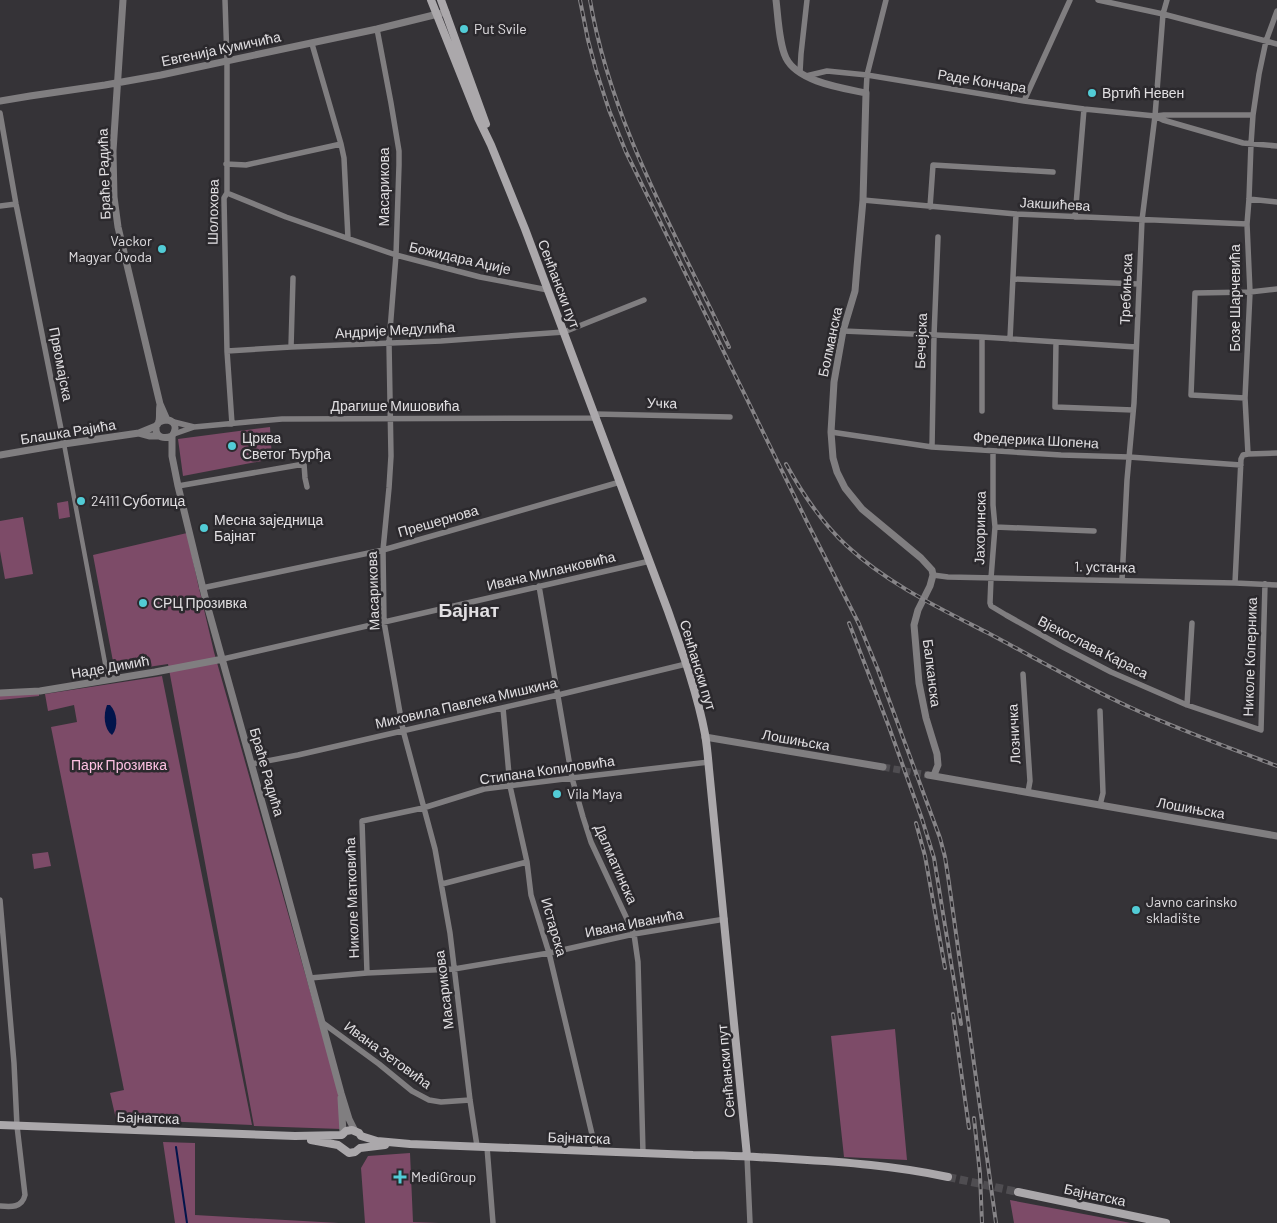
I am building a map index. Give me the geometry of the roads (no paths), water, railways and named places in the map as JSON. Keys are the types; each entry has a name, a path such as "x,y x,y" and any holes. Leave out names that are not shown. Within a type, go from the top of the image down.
{"main road":[{"name":"Сенћански пут","path":"430,0 491,145 548,290 650,561 686,664 706,736 747,1156"},
{"name":"Сенћански пут","path":"441,0 483,115 491,145"},
{"name":"Бајнатска","path":"0,1125 295,1136 326,1136 342,1134 349,1130 383,1142 832,1161 924,1172 948,1177"},
{"path":"358,1133 363,1142 360,1148"},
{"path":"341,1147 342,1134"},
{"name":"Бајнатска","path":"295,1136 332,1144 341,1147 346,1152 352,1153 360,1148 410,1144"},
{"name":"Бајнатска","path":"1018,1192 1166,1223"}],"street":[{"name":"Браће Радића","path":"123,0 113,151 114,197 118,227 160,404 169,420"},
{"name":"Шолохова","path":"225,0 227,193 224,198 227,351 232,424"},
{"path":"776,0 782,48 786,59 803,74 820,83 866,93"},
{"path":"803,74 801,54 807,0"},
{"name":"Болманска","path":"886,0 867,74 862,200 855,291 844,331 834,382 831,432 833,458 845,488 862,509 927,564 932,570 933,575"},
{"path":"1024,101 1070,0"},
{"path":"1098,0 1163,14 1277,44"},
{"name":"Требињска","path":"1122,580 1133,410 1142,220 1155,116 1163,14 1167,0"},
{"name":"Бозе Шарчевића","path":"1248,454 1246,398 1250,292 1246,224 1251,144 1259,74 1266,41 1277,11"},
{"name":"Евгенија Кумичића","path":"0,101 105,85 227,61 312,44 446,12"},
{"name":"Масарикова","path":"376,29 399,151 396,255 389,344 391,456 383,550 384,622 403,730 423,808 436,849 450,933 477,1146"},
{"path":"312,44 344,158 348,238"},
{"name":"Раде Кончара","path":"803,74 827,71 867,74 1024,101 1155,116 1253,115"},
{"path":"1075,217 1084,109"},
{"name":"Првомајска","path":"0,113 108,680"},
{"name":"Раде Кончара","path":"1155,116 1163,120 1251,144 1277,146"},
{"path":"226,164 246,165 341,144"},
{"path":"930,207 933,165 1053,172"},
{"name":"Божидара Аџије","path":"227,193 286,217 396,255 480,277 548,290"},
{"path":"1249,199 1277,202"},
{"name":"Јакшићева","path":"862,200 1016,214 1246,224"},
{"path":"0,206 16,204"},
{"path":"1010,339 1016,214"},
{"name":"Бечејска","path":"932,447 938,237"},
{"path":"292,347 293,278"},
{"path":"1013,280 1138,284"},
{"path":"1246,398 1191,395 1195,292 1250,292 1277,289"},
{"name":"Андрије Медулића","path":"227,351 389,344 564,332 644,300"},
{"path":"844,331 982,337 1136,347"},
{"path":"982,337 982,411"},
{"path":"1056,342 1055,407 1133,410"},
{"name":"Браће Радића","path":"158,424 160,404"},
{"name":"Учка","path":"595,416 730,417"},
{"name":"Драгише Мишовића","path":"167,436 194,427 282,419 595,416"},
{"path":"162,420 169,420 174,425 175,431 167,436 157,432 158,424 162,420"},
{"name":"Драгише Мишовића","path":"169,420 194,427"},
{"name":"Блашка Рајића","path":"0,455 139,433 158,424"},
{"name":"Фредерика Шопена","path":"831,432 932,447 1241,465"},
{"name":"Блашка Рајића","path":"139,433 150,436 167,436"},
{"name":"Браће Радића","path":"167,436 202,588 349,1119 358,1133"},
{"name":"Јахоринска","path":"991,606 995,527 993,451"},
{"path":"1235,583 1243,455 1277,453"},
{"path":"178,486 304,464 307,487"},
{"name":"Прешернова","path":"202,588 383,550 620,482"},
{"path":"995,527 1094,531"},
{"name":"Ивана Миланковића","path":"223,659 650,561"},
{"name":"1. устанка","path":"933,575 948,577 1277,585"},
{"name":"Балканска","path":"931,775 938,765 937,754 926,718 919,683 914,625 918,610 930,586 933,575"},
{"name":"Николе Коперника","path":"1261,730 1265,584"},
{"name":"Далматинска","path":"539,586 572,778 591,842 634,934 638,962 643,1153"},
{"name":"Вјекослава Караса","path":"991,606 1103,668 1187,705 1261,730"},
{"path":"1187,705 1192,623"},
{"name":"Наде Димић","path":"0,693 40,691 223,659"},
{"name":"Миховила Павлека Мишкина","path":"251,764 503,708 686,664"},
{"name":"Лозничка","path":"1024,674 1030,781 1028,792"},
{"name":"Истарска","path":"503,708 510,786 527,862 532,895 549,953 596,1151"},
{"path":"1100,711 1103,793 1100,805"},
{"name":"Лошињска","path":"706,736 883,767"},
{"name":"Стипана Копиловића","path":"362,821 423,808 484,790 708,762"},
{"name":"Лошињска","path":"931,775 1277,836"},
{"name":"Николе Матковића","path":"362,821 367,973"},
{"path":"442,884 527,862"},
{"path":"0,900 14,1063 17,1126 25,1198 23,1202 16,1206 0,1206"},
{"name":"Ивана Иванића","path":"310,978 454,969 549,953 634,934 725,919"},
{"name":"Ивана Зетовића","path":"323,1023 412,1091 429,1100 441,1102 470,1100"},
{"name":"Браће Радића","path":"342,1093 340,1101 342,1134"},
{"path":"487,1147 492,1223"},
{"name":"Сенћански пут","path":"747,1156 750,1223"}],"waterway":[{"path":"176,1147 187,1223"}],"tunnel":[{"path":"883,767 928,775"},
{"path":"948,1177 1018,1192"}],"railway":[{"path":"580,0 596,70 609,110 626,152 859,624 940,838 949,883 996,1223"},
{"path":"590,0 600,46 613,91 629,134 667,220 729,347"},
{"path":"786,464 813,507 829,528 863,560 897,584 933,605 1117,701 1171,725 1277,766"},
{"path":"849,623 889,727 934,858 961,1024"},
{"path":"916,823 925,856 945,968"},
{"path":"953,1014 969,1128"},
{"path":"974,1118 980,1174 982,1223"}],"place":[{"name":"Put Svile","path":"464,29"},
{"name":"Вртић Невен","path":"1092,93"},
{"name":"Vackor Magyar Óvoda","path":"162,249"},
{"name":"Црква Светог Ђурђа","path":"232,446"},
{"name":"24111 Суботица","path":"81,501"},
{"name":"Месна заједница Бајнат","path":"204,528"},
{"name":"СРЦ Прозивка","path":"143,603"},
{"name":"Vila Maya","path":"557,794"},
{"name":"Javno carinsko skladište","path":"1136,910"},
{"name":"MediGroup","path":"400,1177"}],"district":[{"name":"Бајнат","path":"469,610"}],"park label":[{"name":"Парк Прозивка","path":"119,765"}]}
